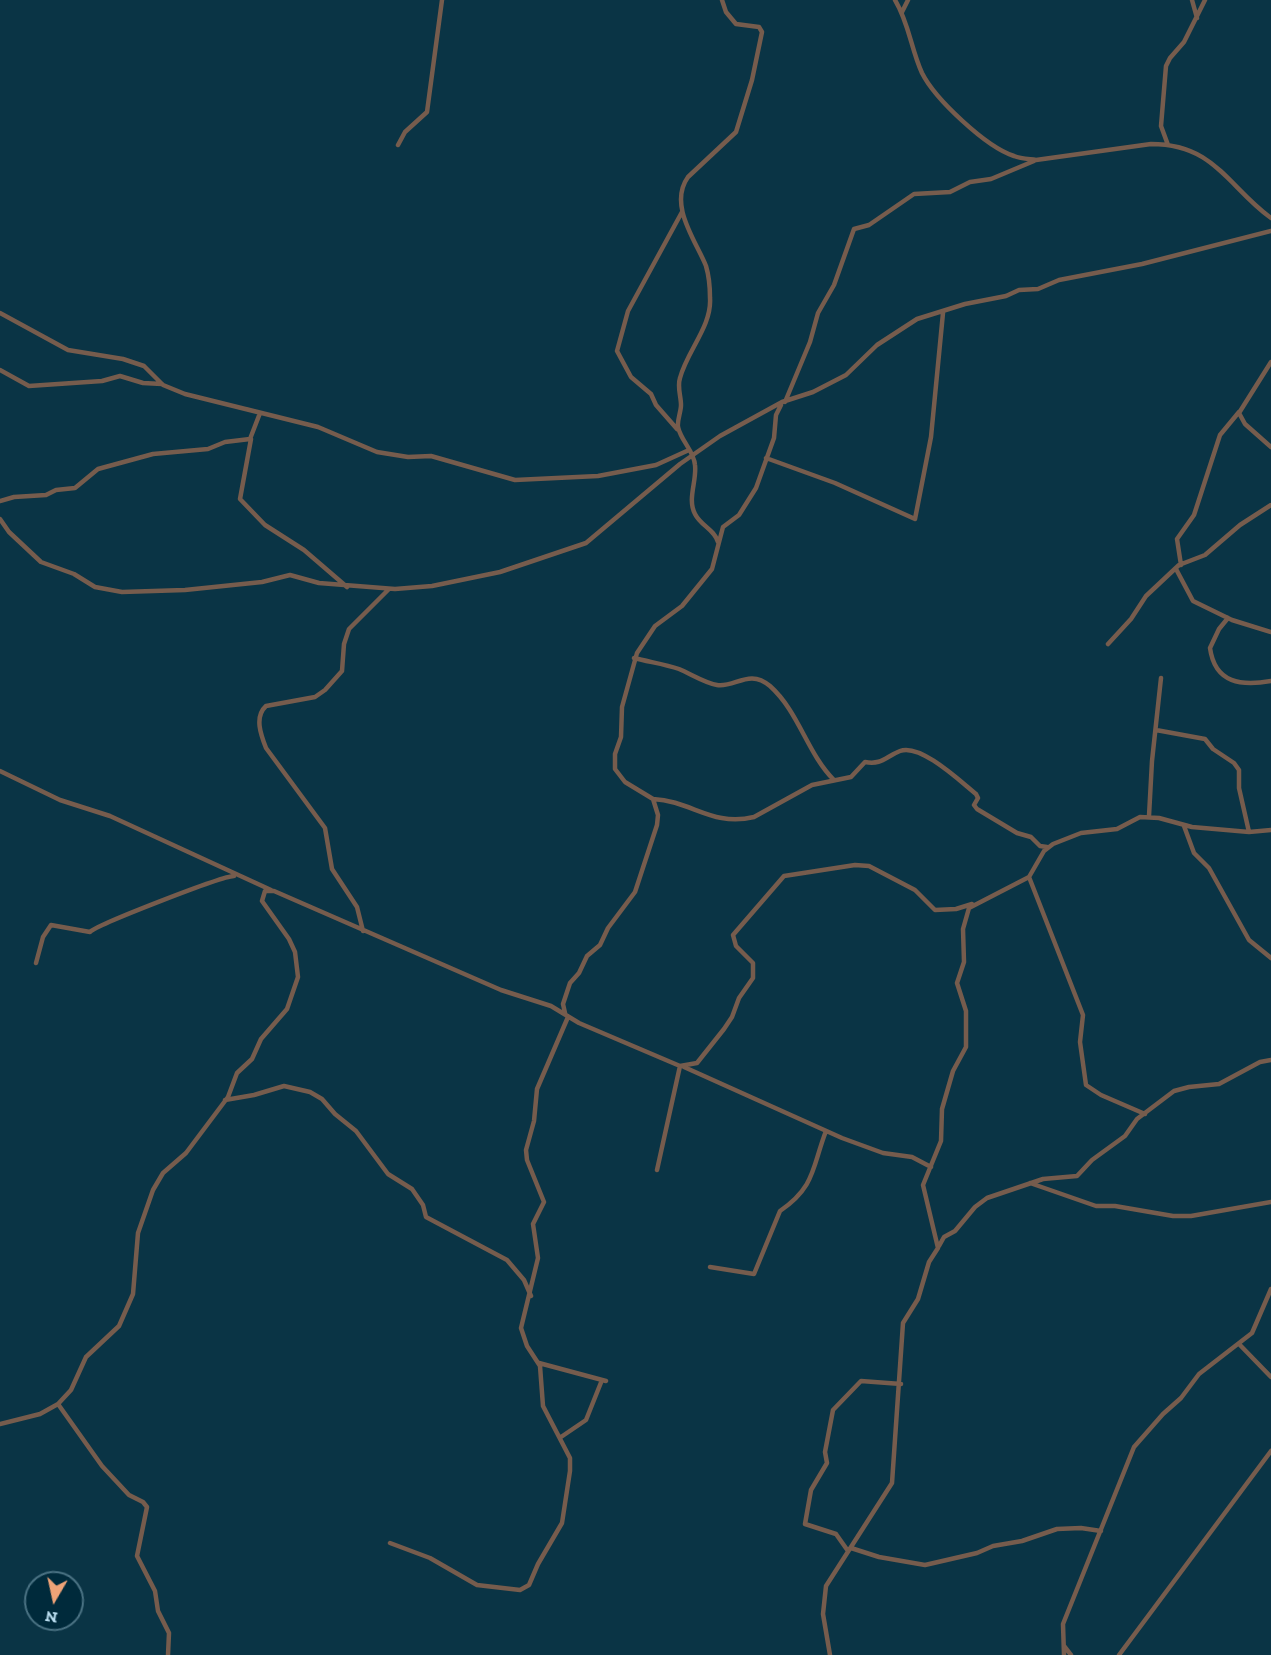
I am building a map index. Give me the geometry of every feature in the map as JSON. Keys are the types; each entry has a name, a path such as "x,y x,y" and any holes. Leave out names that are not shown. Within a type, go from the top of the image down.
{"street":[{"path":"398,146 405,132 427,112 442,0"},
{"path":"679,431 679,381 692,347 709,318 711,308 708,275 693,244 683,211 685,181 738,129 761,40 761,27 736,24 726,12 722,0"},
{"path":"895,0 902,12 918,63 933,91 1005,153 1036,160"},
{"path":"902,12 908,0"},
{"path":"1192,0 1197,19"},
{"path":"1168,145 1161,126 1167,66 1197,19 1205,0"},
{"path":"1271,218 1221,168 1197,155 1168,145 1151,144 1036,160 950,192 914,194 869,225 854,229 834,285 818,313 810,342 783,402 776,412 775,435 753,494 739,514 725,524 712,569 682,606 651,630 634,658 622,707 621,737 615,754 615,769 625,782 653,799 676,801 707,816 734,821 754,817 812,785 851,777 865,762 881,763 900,751 915,750 977,795 974,805 977,809 1017,833 1031,837 1040,846 1047,847 1081,833 1117,829 1149,816 1184,826 1249,832 1271,830"},
{"path":"683,211 628,311 616,349 631,377 651,394 656,405 679,431 689,450 696,466 693,508 700,521 715,534 718,545"},
{"path":"0,519 9,532 41,562 74,573 102,589 122,592 185,590 262,582 290,575 310,582 389,589 432,586 500,572 578,547 600,533 692,456 720,436 783,402 813,392 846,375 877,345 911,323 965,304 1006,296 1019,290 1038,289 1059,280 1142,264 1271,231"},
{"path":"0,313 68,350 123,359 144,366 162,384"},
{"path":"766,458 835,483 915,519 931,436 943,313"},
{"path":"1181,565 1177,540 1194,515 1220,435 1239,412 1271,362"},
{"path":"0,370 29,386 102,381 120,376 143,383 162,384 185,394 318,427 376,452 408,457 431,456 515,480 598,476 656,465 689,450"},
{"path":"1239,412 1245,424 1271,447"},
{"path":"260,413 240,485 240,499 265,525 304,550 347,587"},
{"path":"0,501 14,497 46,495 56,490 75,488 95,471 153,454 208,449 225,442 252,438"},
{"path":"1108,644 1131,619 1146,596 1176,569 1205,555 1248,519 1271,505"},
{"path":"1176,569 1191,599 1228,618 1271,632"},
{"path":"363,930 357,907 332,869 325,828 266,748 262,737 260,716 262,709 269,705 315,697 324,690 342,670 344,644 350,629 389,589"},
{"path":"1228,618 1219,629 1210,648 1218,669 1233,681 1243,685 1271,681"},
{"path":"634,658 676,668 718,685 747,678 765,682 780,698 806,736 818,763 834,780"},
{"path":"1149,816 1161,678"},
{"path":"1156,730 1205,739 1213,749 1236,765 1249,832"},
{"path":"0,771 60,800 110,816 237,876 501,990 551,1006 567,1017 826,1131 883,1153 912,1157 931,1167"},
{"path":"390,1543 430,1558 477,1585 520,1590 527,1588 564,1515 570,1462 561,1437 542,1402 539,1363 521,1331 531,1296 539,1253 533,1224 544,1202 528,1164 526,1150 534,1121 537,1089 567,1017 563,1005 570,983 579,973 587,956 600,945 608,928 636,892 658,821 653,799"},
{"path":"1184,826 1194,853 1209,868 1249,940 1271,958"},
{"path":"1264,831 1271,834"},
{"path":"681,1066 697,1063 732,1017 739,998 753,978 753,963 736,946 733,935 784,876 865,865 915,890 935,910 956,909 1009,890 1029,877 1047,847"},
{"path":"36,963 43,937 49,926 92,932 98,926 207,883 237,876"},
{"path":"1029,877 1083,1015 1080,1042 1086,1085 1101,1095 1145,1114"},
{"path":"0,1424 40,1414 58,1404 71,1390 86,1357 119,1326 128,1309 135,1282 138,1233 153,1190 163,1173 186,1153 225,1100 237,1073 252,1059 261,1039 285,1012 296,986 297,968 293,946 262,901 264,892 273,891"},
{"path":"938,1248 923,1187 941,1141 942,1109 951,1078 967,1043 966,1011 957,983 964,962 963,928 972,904"},
{"path":"830,1655 825,1631 824,1595 828,1582 892,1483 894,1438 901,1384 903,1322 918,1299 929,1262 944,1237 955,1231 982,1202 999,1192 1030,1183 1077,1176 1088,1163 1115,1144 1145,1114 1180,1089 1219,1084 1260,1062 1271,1060"},
{"path":"657,1170 681,1066"},
{"path":"225,1100 254,1095 284,1086 310,1092 322,1099 335,1114 356,1131 388,1174 407,1185 416,1194 426,1217 507,1260 524,1280 531,1296"},
{"path":"710,1267 754,1274 780,1211 789,1205 813,1177 826,1131"},
{"path":"1030,1183 1096,1206 1115,1206 1173,1216 1191,1216 1271,1202"},
{"path":"1064,1655 1062,1626 1137,1443 1167,1410 1180,1401 1198,1374 1254,1331 1270,1292"},
{"path":"1239,1344 1271,1377"},
{"path":"539,1363 604,1380 586,1420 561,1437"},
{"path":"901,1384 861,1381 833,1410 825,1452 827,1463 812,1490 805,1522 836,1534 849,1550 925,1565 993,1546 1022,1541 1057,1529 1076,1527 1101,1531"},
{"path":"58,1404 102,1466 129,1495 147,1507 137,1556 155,1591 158,1611 169,1633 168,1655"},
{"path":"1119,1655 1271,1452"},
{"path":"1063,1645 1071,1655"}]}
